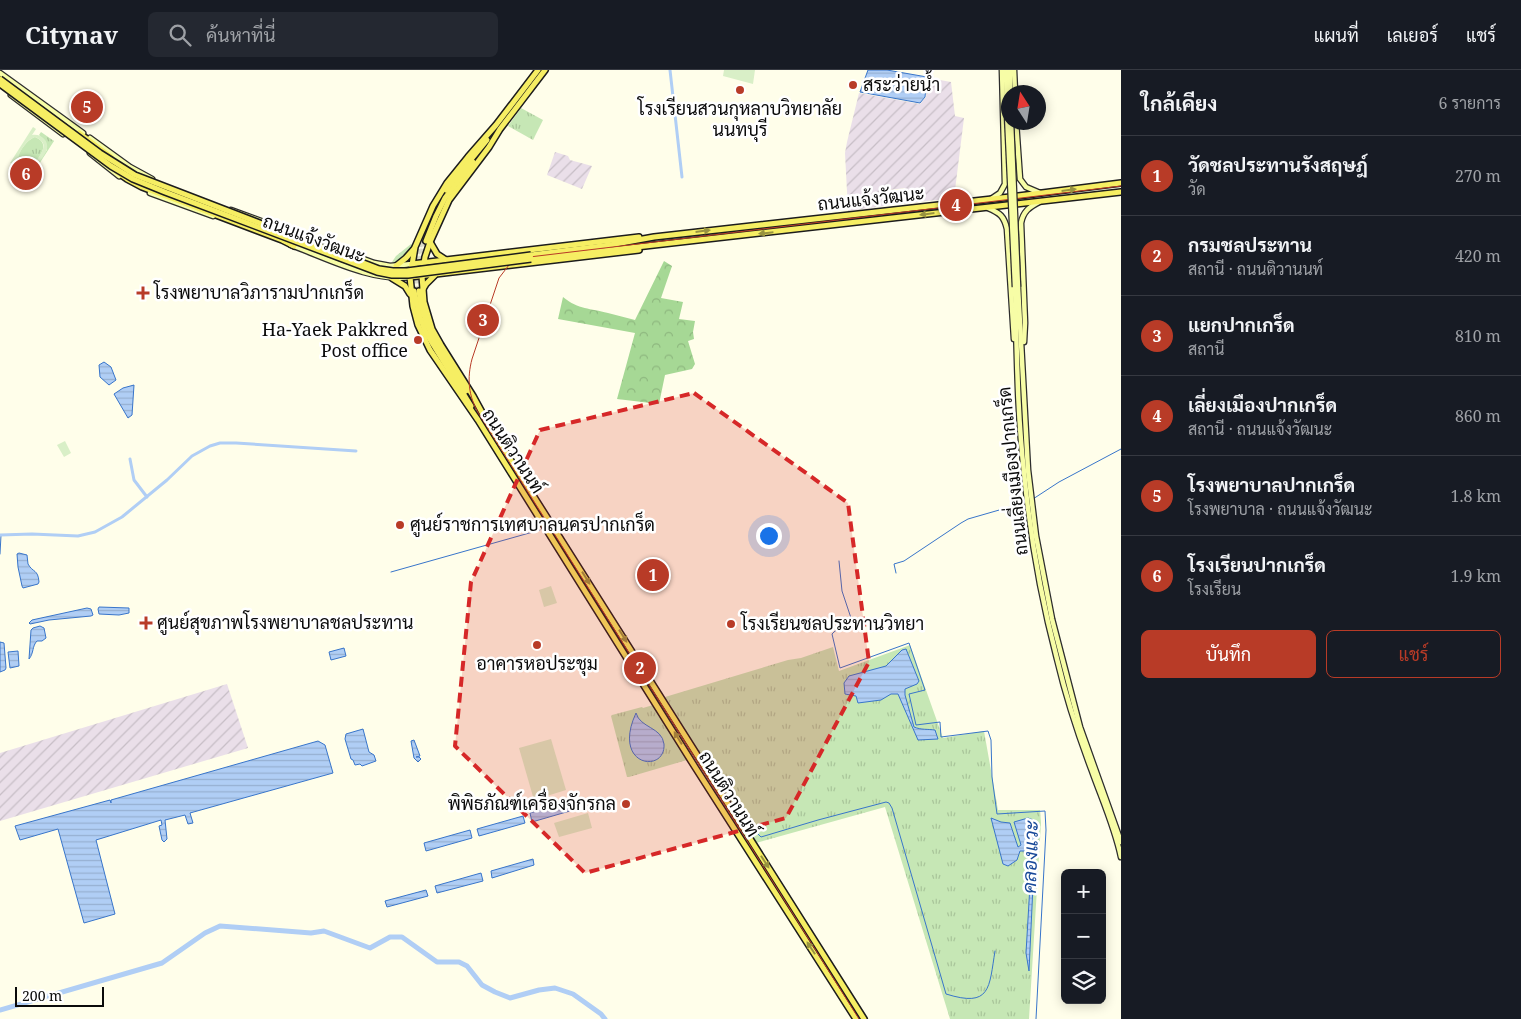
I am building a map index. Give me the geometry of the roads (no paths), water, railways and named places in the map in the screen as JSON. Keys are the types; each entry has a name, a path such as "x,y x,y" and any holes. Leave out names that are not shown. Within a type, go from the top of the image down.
{"main road":[{"name":"ถนนติวานนท์","path":"538,70 498,127 494,140 449,200 426,240 422,276 417,293 420,317 426,333 467,398 478,420 700,775 856,1019"},
{"name":"ถนนติวานนท์","path":"545,70 498,127 468,157 447,183 433,206 415,247 410,277 436,337 461,375 482,410 483,415 864,1019"},
{"path":"990,199 1000,193 1005,184 1002,70"},
{"name":"ถนนเลี่ยงเมืองปากเกร็ด","path":"1008,70 1009,85"},
{"name":"ถนนเลี่ยงเมืองปากเกร็ด","path":"1008,70 1008,85"},
{"path":"1014,70 1015,85"},
{"path":"0,76 128,169 154,180"},
{"name":"ถนนแจ้งวัฒนะ","path":"0,76 13,82 123,162 154,180 356,257 382,265 396,266 616,239 654,237 1010,198 1121,183"},
{"name":"ถนนแจ้งวัฒนะ","path":"0,76 100,153 149,182 379,269 393,271 656,246 1121,192"},
{"path":"6,91 13,82"},
{"name":"ถนนแจ้งวัฒนะ","path":"0,86 111,166 133,179 385,274 408,274 618,244 654,237"},
{"name":"ถนนแจ้งวัฒนะ","path":"0,86 123,179 135,186 178,204 373,275 392,278 422,276 623,252 656,246"},
{"path":"447,260 437,254 426,240 432,214 447,190 498,127"},
{"name":"ถนนเลี่ยงเมืองปากเกร็ด","path":"1008,130 1016,287 1023,359 1029,498 1039,577 1057,660 1076,728 1116,838 1121,857"},
{"name":"ถนนเลี่ยงเมืองปากเกร็ด","path":"1011,130 1017,366 1023,471 1029,498"},
{"path":"1016,130 1020,179 1026,187 1041,193"},
{"path":"1004,165 1011,169 1018,162"},
{"path":"111,166 121,175 135,183 294,246"},
{"path":"1020,204 1017,201 1021,196"},
{"path":"1010,198 1014,201 1010,205"},
{"path":"1023,359 1025,323 1022,217 1031,206 1040,202"},
{"path":"988,208 998,212 1005,220 1008,240 1012,324 1017,366"},
{"path":"1008,240 1013,234 1019,236 1022,240"},
{"path":"396,266 415,247"},
{"path":"478,256 475,264 480,269"},
{"path":"352,268 358,264 356,257"},
{"path":"392,278 417,293 436,274"},
{"name":"ถนนเลี่ยงเมืองปากเกร็ด","path":"1030,507 1052,619 1080,727 1121,842"},
{"path":"567,562 574,559"},
{"path":"591,599 597,595"},
{"path":"797,927 804,925"}],"water":[{"path":"868,70 887,70 927,77 925,97 920,103 860,92"},
{"path":"104,362 111,367 116,380 109,385 100,377 99,365"},
{"path":"134,385 132,415 128,418 114,394 123,388"},
{"path":"17,554 27,555 28,564 38,575 38,584 23,588 18,567"},
{"path":"99,607 129,608 129,613 119,615 99,614"},
{"path":"87,608 91,609 93,615 29,623 32,620"},
{"path":"40,626 44,628 46,638 42,641 37,641 29,659 31,630"},
{"path":"0,642 4,643 6,668 0,672"},
{"path":"344,648 346,656 331,660 329,652"},
{"path":"906,649 919,681 917,684 905,689 914,727 935,730 938,739 918,740 898,694 891,694 881,700 858,703 856,696 845,694 844,683 849,676 886,666 902,650"},
{"path":"18,651 19,666 10,668 8,652"},
{"path":"636,713 642,722 659,734 664,744 662,753 657,759 649,762 641,760 634,754 630,745 630,731"},
{"path":"363,729 369,752 374,755 376,761 362,766 360,764 355,765 351,759 345,739 346,734"},
{"path":"414,740 420,756 416,757 421,759 418,762 414,758 411,741"},
{"path":"318,741 325,745 333,773 190,813 193,823 188,824 185,815 165,820 167,839 164,842 159,826 162,825 161,820 96,840 115,914 84,923 58,829 20,840 15,826 110,800 111,803 111,800"},
{"path":"584,798 587,806 532,822 530,813"},
{"path":"523,816 525,823 479,836 477,829"},
{"path":"991,818 1010,823 1018,847 1021,845 1014,822 1028,818 1036,821 1029,971 1026,953 1032,851 1020,851 1017,860 1008,866 1003,864"},
{"path":"470,830 472,838 426,851 424,843"},
{"path":"533,859 534,865 492,878 491,871"},
{"path":"481,873 483,881 437,893 435,886"},
{"path":"426,890 428,896 387,907 385,901"}],"waterway":[{"path":"670,70 682,177"},
{"path":"0,535 78,536 95,532 122,517 167,480 192,456 220,443 356,451"},
{"name":"คลองแวะ","path":"1033,499 1059,482 1121,449"},
{"path":"130,459 134,480 147,497"},
{"name":"คลองแวะ","path":"896,573 894,564 904,561 968,519 1027,502"},
{"path":"391,572 540,530"},
{"path":"0,554 1,535"},
{"name":"คลองแวะ","path":"839,561 842,591 851,618 832,634 840,668 909,643 925,690 909,694 916,725 940,722 941,737 988,731 991,740 992,777 997,814 1045,811 1046,830 1036,1019"},
{"path":"707,758 737,802 748,813 754,830 761,837 818,820 886,802 889,803 946,994 961,998 972,998 980,996 985,992 989,985 995,951"},
{"path":"0,1010 162,963 205,933 220,926 311,933 324,931 370,948 390,937 402,937 437,962 459,962 467,966 482,985 495,992 510,998 539,990 555,988 573,994 605,1019"}],"tunnel":[{"path":"414,291 418,251 423,238"},
{"path":"419,291 420,265 426,241"}],"railway":[{"path":"859,1019 479,414 469,387 472,359 499,278 509,265 521,258 1121,186"}],"place":[{"name":"สระว่ายน้ำ","path":"853,85"},
{"name":"โรงเรียนสวนกุหลาบวิทยาลัย นนทบุรี","path":"740,90"},
{"name":"โรงพยาบาลปากเกร็ด","path":"87,107"},
{"name":"โรงเรียนปากเกร็ด","path":"26,174"},
{"name":"เลี่ยงเมืองปากเกร็ด","path":"956,205"},
{"name":"โรงพยาบาลวิภารามปากเกร็ด","path":"143,293"},
{"name":"แยกปากเกร็ด","path":"483,320"},
{"name":"Ha-Yaek Pakkred Post office","path":"418,340"},
{"name":"ศูนย์ราชการเทศบาลนครปากเกร็ด","path":"400,525"},
{"name":"วัดชลประทานรังสฤษฎ์","path":"653,575"},
{"name":"ศูนย์สุขภาพโรงพยาบาลชลประทาน","path":"146,623"},
{"name":"โรงเรียนชลประทานวิทยา","path":"731,624"},
{"name":"อาคารหอประชุม","path":"537,645"},
{"name":"กรมชลประทาน","path":"640,668"},
{"name":"พิพิธภัณฑ์เครื่องจักรกล","path":"626,804"}]}
